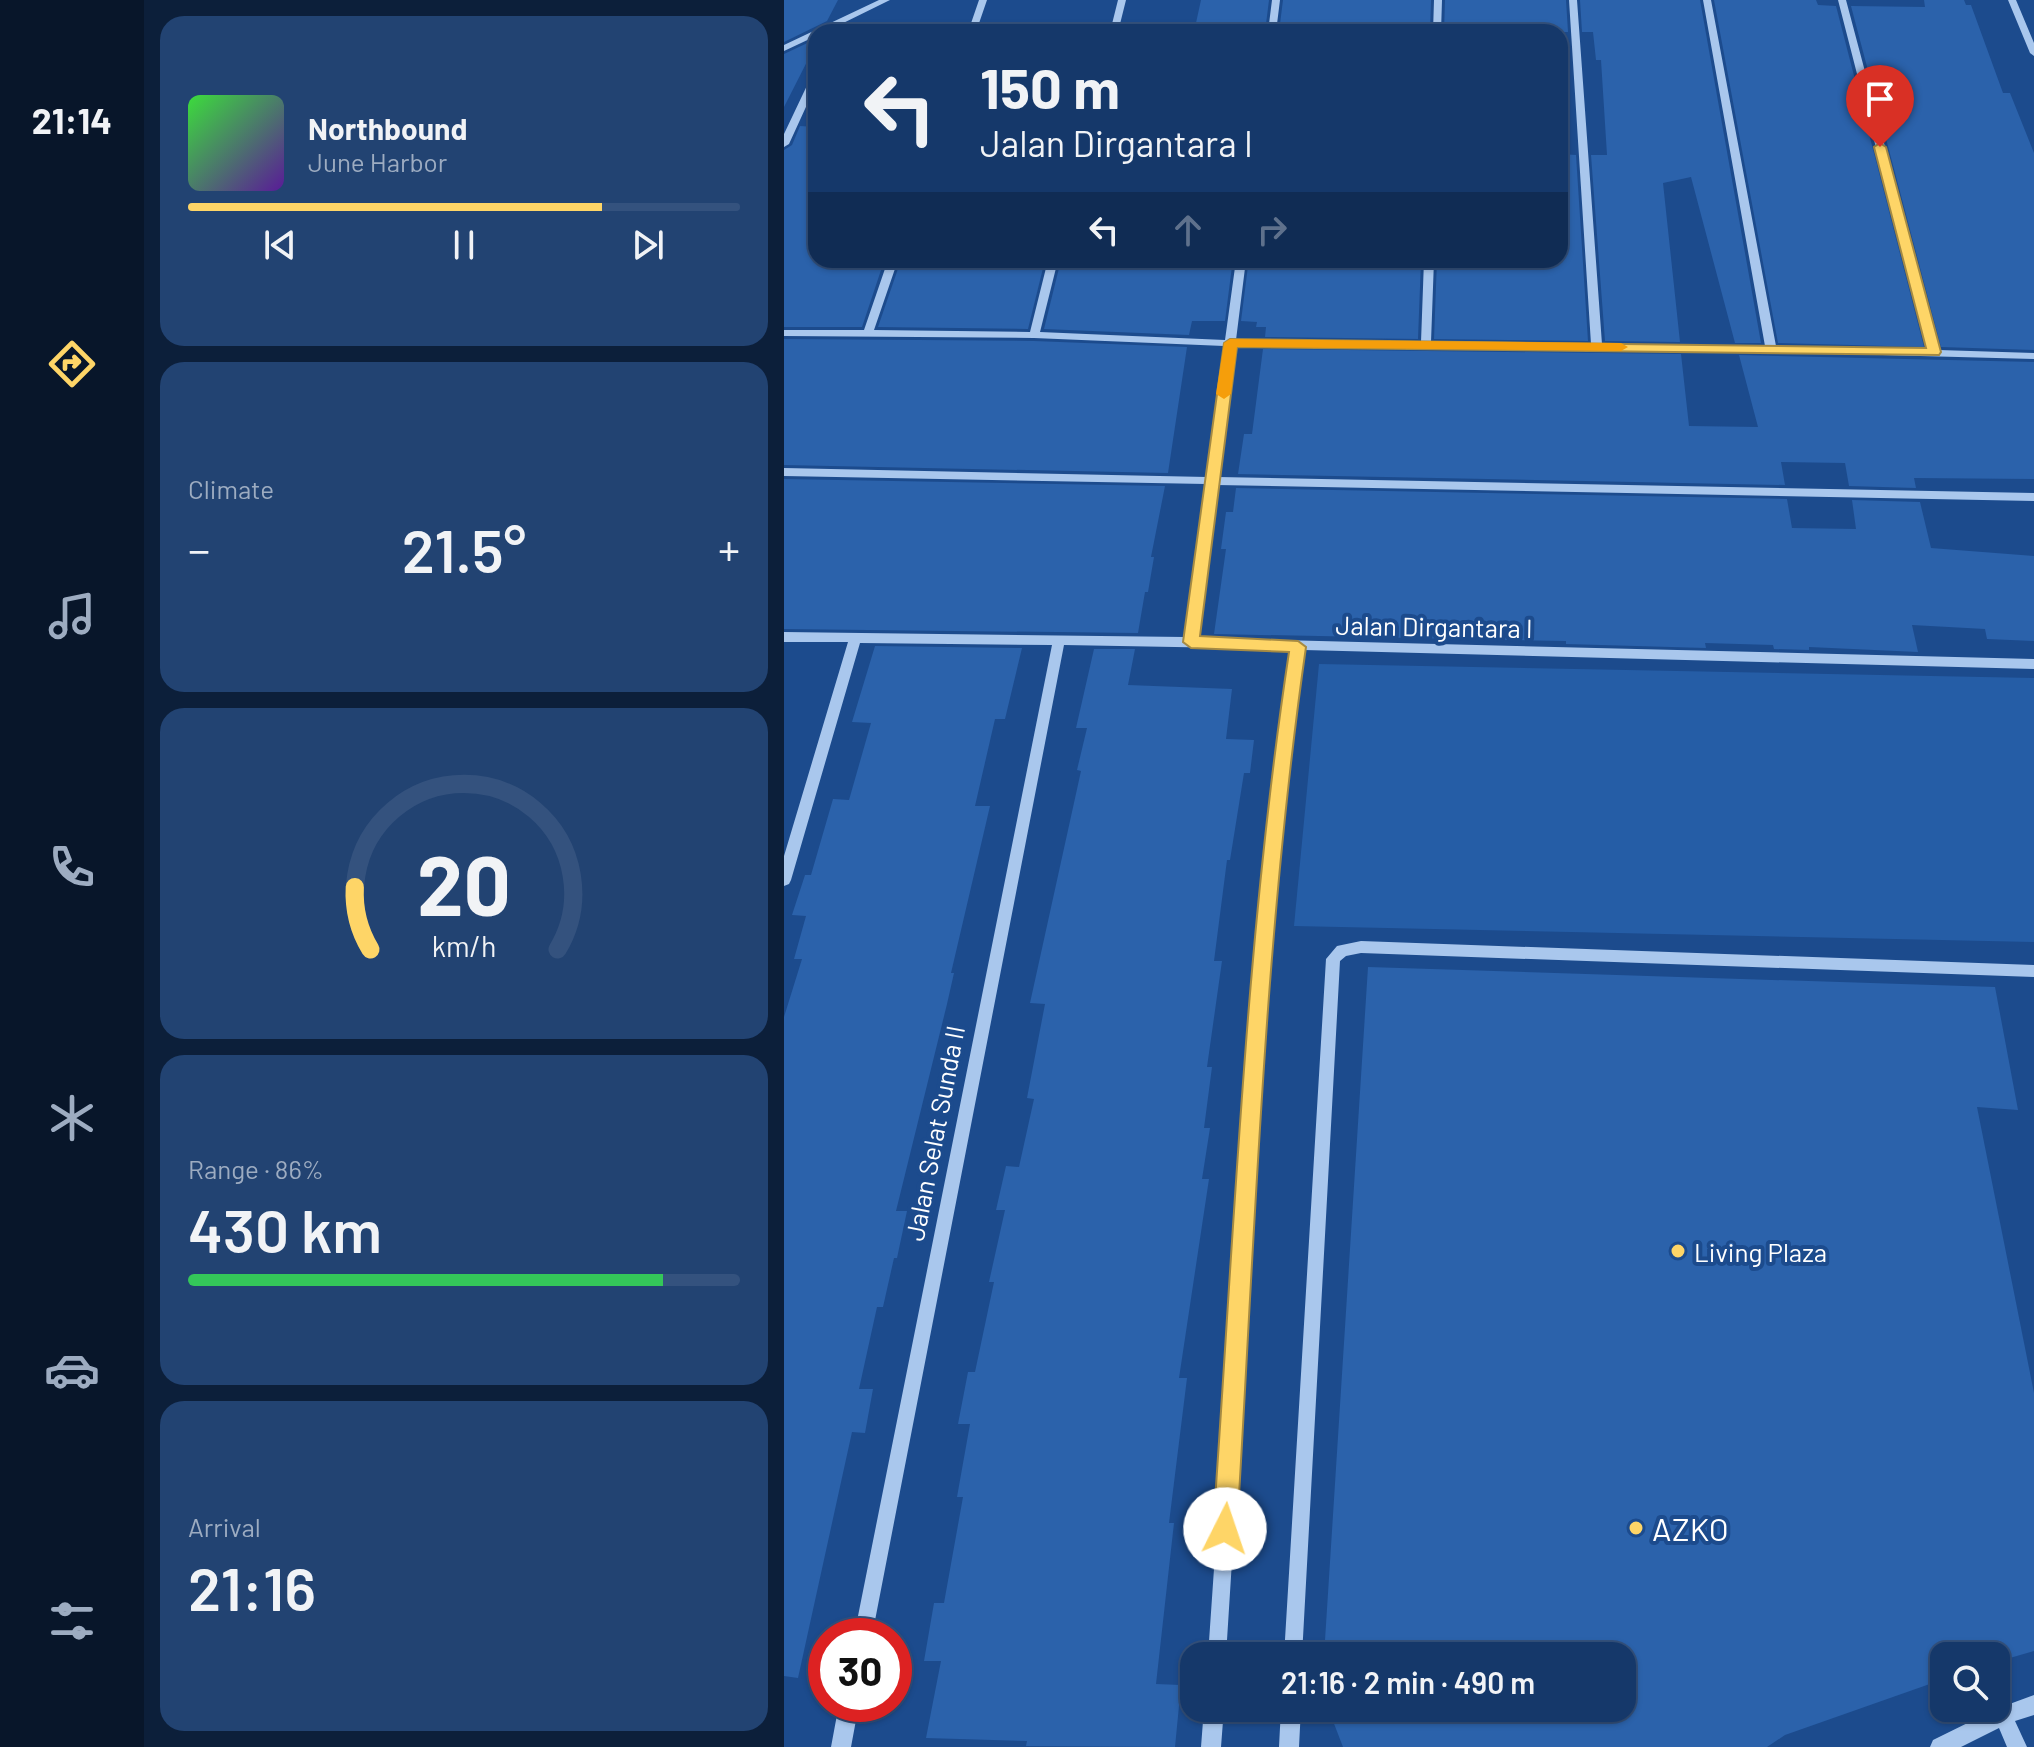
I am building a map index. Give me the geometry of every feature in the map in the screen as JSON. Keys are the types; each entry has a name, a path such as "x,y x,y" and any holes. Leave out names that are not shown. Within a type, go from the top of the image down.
{"street":[{"path":"834,24 886,0"},
{"path":"975,24 983,0"},
{"path":"1116,24 1122,0"},
{"path":"1273,24 1276,0"},
{"path":"1437,24 1438,0"},
{"path":"1573,0 1597,347"},
{"path":"1707,0 1771,349"},
{"path":"1842,0 1934,352"},
{"path":"2012,0 2034,53"},
{"path":"784,48 808,36"},
{"path":"784,144 808,92"},
{"path":"868,334 890,268"},
{"path":"1034,335 1051,268"},
{"path":"1191,642 1240,268"},
{"path":"1426,344 1429,268"},
{"path":"784,333 1034,335 1230,343 1771,349 2034,356"},
{"path":"784,472 1213,478 2034,497"},
{"name":"Jalan Dirgantara I","path":"784,637 1191,642 2034,664"},
{"path":"784,880 855,639"},
{"name":"Jalan Selat Sunda II","path":"867,1618 1059,641"},
{"path":"1218,1642 1263,958 1279,777 1298,647"},
{"path":"1294,1642 1333,959 1342,950 1361,947 2034,971"},
{"path":"2010,1714 2034,1705"},
{"path":"841,1747 846,1722"},
{"path":"1211,1747 1213,1722"},
{"path":"1289,1747 1290,1722"},
{"path":"1940,1747 1991,1722"},
{"path":"2006,1722 2017,1747"}],"shaded area":[{"path":"1319,664 2034,678 2034,942 1294,926"}],"building":[{"path":"784,0 838,0 827,21 808,24 808,30 784,42"},
{"path":"1201,0 1269,0 1266,24 1196,24"},
{"path":"1283,0 1431,0 1430,24 1280,24"},
{"path":"1445,0 1566,0 1568,24 1444,24"},
{"path":"1580,0 1700,0 1761,343 1735,343 1691,177 1663,183 1680,342 1605,341 1591,155 1607,155 1601,60 1596,60 1593,32 1582,32"},
{"path":"1714,0 1816,0 1818,5 1836,6 1924,347 1778,343"},
{"path":"1924,0 1964,0 1966,5 1971,5 2003,93 2010,93 2034,153 2034,350 1941,347 1851,6 1925,7"},
{"path":"808,43 808,60 784,107 784,54"},
{"path":"800,126 808,126 808,268 882,268 862,327 784,327 784,150 792,145"},
{"path":"1568,154 1576,155 1588,341 1434,339 1437,268 1568,268"},
{"path":"898,268 1043,268 1028,329 878,327"},
{"path":"1059,268 1232,268 1225,321 1192,321 1189,335 1044,329"},
{"path":"1248,268 1421,268 1418,339 1265,337 1266,327 1256,327 1257,322 1241,321"},
{"path":"784,339 1034,341 1187,347 1168,473 784,465"},
{"path":"1263,349 1681,354 1689,426 1758,427 1739,355 2034,362 2034,479 1914,478 1916,488 1849,486 1845,463 1781,462 1785,485 1238,474 1244,434 1252,434"},
{"path":"784,479 1165,486 1151,557 1154,557 1148,592 1145,592 1138,633 784,629"},
{"path":"1236,488 1787,499 1792,528 1856,529 1852,500 1920,502 1931,548 2034,556 2034,641 1987,639 1985,629 1912,625 1918,652 1809,647 1809,650 1774,649 1773,645 1705,643 1706,648 1566,644 1566,641 1214,634 1226,549 1221,549 1226,512 1233,512"},
{"path":"875,646 1022,648 1005,719 995,719 975,806 990,806 951,973 954,973 947,1004 896,1211 907,1211 897,1258 894,1258 883,1307 877,1307 859,1389 873,1389 865,1433 852,1432 811,1618 808,1618 798,1678 784,1676 784,1017 802,959 794,959 806,916 792,915 805,875 811,875 833,799 849,800 871,723 852,722"},
{"path":"1094,649 1135,649 1128,685 1232,689 1226,739 1254,740 1250,773 1244,773 1230,860 1227,860 1214,961 1222,961 1207,1067 1212,1067 1204,1128 1210,1128 1202,1179 1209,1179 1179,1378 1187,1378 1169,1523 1174,1523 1156,1684 1180,1685 1175,1747 1026,1746 1027,1741 926,1738 941,1661 924,1661 934,1603 944,1603 963,1497 957,1497 970,1424 958,1424 968,1372 975,1372 994,1282 989,1282 1005,1210 996,1210 1006,1166 1019,1167 1034,1099 1027,1098 1045,1004 1030,1003 1081,771 1077,770 1087,728 1076,728"},
{"name":"Living Plaza","path":"1368,967 1995,987 2018,1110 1977,1107 2034,1393 2034,1651 2010,1658 2010,1642 1930,1642 1930,1684 1785,1735 1767,1747 1343,1747 1333,1722 1636,1722 1636,1642 1325,1642"}],"slow traffic":[{"path":"1224,394 1230,343 1621,347"}],"place":[{"name":"Living Plaza","path":"1678,1251"},
{"name":"AZKO","path":"1636,1528"}],"route":[{"path":"1225,1529 1263,958 1279,777 1298,647 1191,642 1230,343 1934,352 1880,147"}]}
